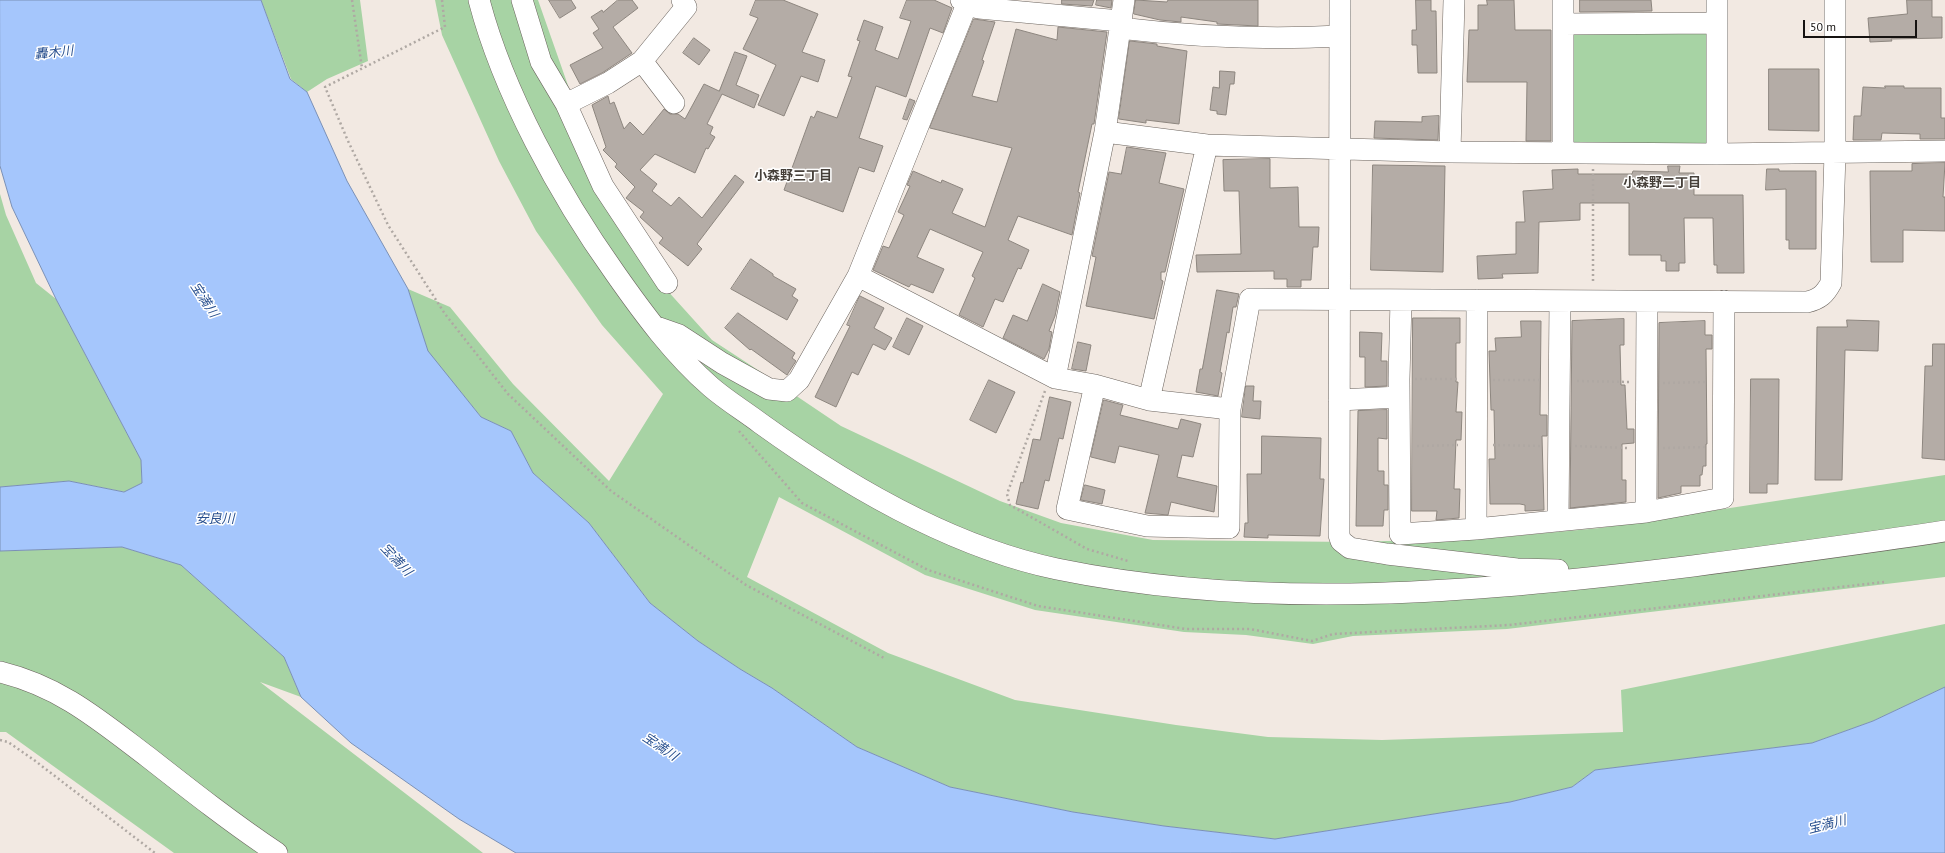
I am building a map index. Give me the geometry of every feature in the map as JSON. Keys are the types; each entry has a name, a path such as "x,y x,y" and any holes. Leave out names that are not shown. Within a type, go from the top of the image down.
{"street":[{"path":"479,0 499,61 549,168 602,256 679,356 711,387 785,441 854,485 932,526 985,548 1054,568 1144,583 1200,590 1298,593 1482,588 1585,579 1945,531"},
{"path":"522,0 541,62 566,104 603,186 667,283"},
{"path":"566,104 608,83 642,61 686,6 682,0"},
{"path":"1055,378 1105,132 1124,0"},
{"path":"1340,0 1338,300 1340,541 1350,548 1387,554 1517,569 1571,570 1580,573 1585,579"},
{"path":"1450,152 1454,0"},
{"path":"1563,0 1563,153"},
{"path":"1717,0 1717,154"},
{"path":"1095,385 1067,509 1147,526 1229,528 1230,409 1250,299 1807,302 1816,299 1825,294 1831,283 1835,153 1835,0"},
{"path":"656,328 679,335 722,363 769,389 787,391 799,380 858,276 964,2 979,8 1120,25 1171,34 1228,38 1283,39 1340,36"},
{"path":"1563,24 1717,23"},
{"path":"642,61 674,103"},
{"path":"1105,132 1207,145 1450,152 1717,154 1945,151"},
{"path":"1149,400 1207,145"},
{"path":"858,276 1055,378 1095,385 1149,400 1230,409"},
{"path":"1401,300 1399,397 1400,534 1476,529 1646,512 1723,498 1724,301"},
{"path":"1476,529 1477,300"},
{"path":"1558,521 1560,301"},
{"path":"1646,512 1647,302"},
{"path":"1339,400 1399,397"},
{"path":"0,672 25,678 50,688 88,711 246,832 277,853"}],"path":[{"path":"352,0 362,68"},
{"path":"442,0 445,27 325,87 348,141 388,225 441,308 508,394 617,495 746,585 884,658"},
{"path":"1593,153 1593,301"},
{"path":"0,740 8,742 34,760 155,853"}],"green space":[{"path":"261,0 360,0 368,61 327,79 307,92 291,79"},
{"path":"435,0 538,0 571,94 558,102 665,288 712,340 767,376 781,397 795,395 841,426 1000,501 1061,523 1153,540 1352,542 1493,538 1600,528 1945,475 1945,577 1507,629 1353,636 1313,644 1246,635 1184,632 1035,610 925,575 779,497 747,577 888,653 1015,700 1176,725 1268,737 1382,740 1623,732 1621,690 1945,624 1945,687 1873,721 1812,743 1595,770 1572,787 1510,802 1275,839 1164,826 1073,812 950,787 857,747 772,688 698,641 650,603 589,523 533,473 511,431 481,417 427,351 408,289 450,307 513,384 609,481 663,394 602,325 536,231 499,161 442,35"},
{"path":"1711,26 1713,152 1567,150 1566,28"},
{"path":"0,194 6,215 36,283 56,299 141,460 142,483 125,492 69,481 0,487"},
{"path":"122,547 181,565 284,657 301,697 260,682 483,853 174,853 6,732 0,732 0,551"}],"water":[{"path":"0,0 261,0 290,79 307,92 347,181 408,289 428,351 481,417 511,431 533,473 589,523 650,603 698,641 772,688 857,747 950,787 1073,812 1164,826 1275,839 1510,802 1572,787 1595,770 1812,743 1873,721 1945,687 1945,853 516,853 459,819 351,743 301,697 284,657 181,565 122,547 0,551 0,487 69,481 124,492 142,483 141,460 56,299 12,207 0,166"}],"building":[{"path":"549,0 571,0 576,8 560,18"},
{"path":"618,0 632,0 638,8 613,27 632,53 602,73 580,84 570,65 603,48 593,33 599,29 591,17 602,10 603,12"},
{"path":"756,0 783,0 818,14 802,52 825,60 818,82 801,76 784,116 758,105 776,65 743,49 758,18 750,15"},
{"path":"907,0 934,0 952,8 943,33 930,28 906,97 876,86 859,138 883,146 874,172 859,167 843,212 784,190 811,116 814,118 817,111 837,118 852,77 848,76 860,41 857,40 864,20 883,27 875,50 898,59 911,21 900,18"},
{"path":"1062,0 1094,0 1092,6 1062,4"},
{"path":"1097,0 1112,0 1111,8 1096,5"},
{"path":"1136,0 1167,2 1168,0 1258,0 1258,26 1217,24 1217,22 1181,17 1181,22 1160,20 1134,14"},
{"path":"1416,0 1431,0 1431,11 1436,11 1437,73 1418,73 1417,45 1412,45 1412,30 1416,30"},
{"path":"1487,0 1514,0 1515,30 1551,30 1551,141 1526,141 1527,82 1467,82 1469,30 1478,30 1478,5 1487,5"},
{"path":"1580,0 1651,0 1652,11 1580,12"},
{"path":"1907,0 1932,0 1932,17 1942,17 1942,38 1891,39 1892,41 1870,42 1868,18 1907,14"},
{"path":"974,19 995,22 972,96 997,102 1016,29 1057,40 1058,27 1107,32 1094,124 1092,124 1078,192 1080,193 1072,235 1018,216 1008,240 1029,250 1021,269 1018,268 1003,302 995,299 983,327 959,315 975,278 972,276 983,252 930,229 917,257 944,269 933,293 911,284 909,287 873,270 883,246 889,248 904,215 898,212 910,186 907,185 913,171 941,183 942,180 963,189 952,213 985,227 1012,148 930,128"},
{"path":"694,38 710,50 699,65 683,53"},
{"path":"1130,41 1157,44 1157,46 1187,51 1179,124 1146,120 1146,123 1119,119"},
{"path":"735,52 747,56 736,85 759,95 754,108 722,94 707,124 713,127 710,134 715,137 708,149 706,148 695,173 655,154 640,170 657,184 652,191 671,206 679,197 702,218 735,175 744,182 697,244 702,249 688,266 659,243 663,238 640,217 644,212 626,198 635,187 615,167 617,164 603,150 606,147 592,105 608,96 610,104 614,102 624,129 630,122 643,135 664,109 670,114 678,114 685,119 704,84 719,91"},
{"path":"1769,69 1819,69 1819,131 1769,130"},
{"path":"1220,71 1235,72 1234,84 1230,84 1226,115 1217,114 1217,111 1210,110 1213,87 1219,88"},
{"path":"1885,86 1904,86 1904,88 1941,88 1941,118 1945,118 1945,139 1920,139 1920,134 1882,133 1881,140 1853,140 1854,116 1861,116 1863,87 1885,88"},
{"path":"910,99 915,101 907,120 903,119"},
{"path":"1439,116 1438,140 1374,138 1375,121 1422,122 1422,117"},
{"path":"1127,147 1166,153 1159,183 1184,189 1165,272 1161,272 1161,280 1163,281 1154,319 1086,306 1096,257 1092,256 1109,172 1121,174"},
{"path":"1270,159 1270,188 1298,187 1299,227 1319,227 1318,247 1313,247 1311,280 1301,280 1301,287 1287,287 1287,279 1274,279 1274,271 1197,272 1196,255 1241,254 1239,191 1224,191 1223,160"},
{"path":"1945,163 1943,197 1945,197 1945,231 1903,230 1903,262 1871,262 1870,171 1912,171 1912,164"},
{"path":"1373,165 1445,166 1443,272 1371,270"},
{"path":"1668,166 1680,166 1679,173 1694,173 1694,195 1743,195 1744,273 1717,273 1717,265 1714,265 1713,218 1684,218 1685,263 1679,263 1679,271 1666,271 1666,261 1661,261 1661,255 1629,255 1629,203 1580,203 1580,220 1539,222 1538,273 1502,274 1503,278 1478,279 1477,256 1516,254 1516,222 1525,222 1523,191 1553,189 1552,170 1578,169 1578,174 1632,174 1633,171 1668,172"},
{"path":"1767,169 1779,169 1779,171 1816,171 1816,249 1789,249 1789,240 1786,240 1786,189 1766,190"},
{"path":"751,259 773,274 773,276 796,289 792,296 798,300 787,320 731,289"},
{"path":"1043,284 1060,292 1055,316 1049,331 1052,332 1049,349 1044,359 1003,338 1013,315 1027,321"},
{"path":"1217,290 1239,294 1236,307 1233,307 1229,333 1227,332 1220,372 1222,373 1218,396 1196,392 1200,369 1202,369"},
{"path":"860,296 884,308 874,328 892,338 885,350 873,344 858,375 852,372 836,407 815,397 850,326 847,325"},
{"path":"738,313 795,353 792,358 796,361 787,375 751,349 750,350 725,328"},
{"path":"907,318 923,326 909,355 893,347"},
{"path":"1413,318 1460,318 1460,343 1456,343 1456,382 1458,382 1456,412 1462,412 1461,440 1456,440 1454,489 1460,489 1459,518 1436,520 1437,511 1412,511"},
{"path":"1624,319 1624,345 1620,345 1621,385 1625,385 1627,429 1634,429 1634,443 1622,444 1622,480 1626,480 1626,502 1570,508 1572,321"},
{"path":"1847,320 1879,321 1878,351 1845,350 1842,480 1815,480 1817,327 1847,327"},
{"path":"1521,321 1541,321 1540,415 1547,415 1547,436 1542,436 1544,510 1525,511 1525,505 1520,504 1490,504 1489,459 1495,459 1494,410 1491,410 1489,351 1496,351 1495,338 1521,337"},
{"path":"1705,321 1705,335 1712,335 1712,349 1706,349 1706,466 1703,466 1702,475 1700,475 1700,486 1681,486 1681,493 1658,498 1659,323"},
{"path":"1360,332 1382,333 1381,361 1387,361 1387,386 1365,387 1365,357 1360,357"},
{"path":"1078,342 1091,345 1086,371 1072,369"},
{"path":"1933,344 1945,344 1945,460 1922,458 1925,366 1932,366"},
{"path":"1751,379 1779,379 1778,484 1767,484 1767,493 1750,493"},
{"path":"989,380 1015,392 996,433 970,420"},
{"path":"1246,386 1254,386 1253,401 1261,401 1260,419 1242,417"},
{"path":"1050,397 1071,402 1063,439 1059,438 1049,481 1045,480 1038,509 1016,504 1021,482 1023,483 1033,439 1040,440"},
{"path":"1104,400 1123,405 1120,415 1178,429 1181,419 1201,424 1193,457 1182,455 1177,477 1217,486 1214,512 1171,502 1168,515 1145,513 1159,455 1119,446 1115,463 1091,457"},
{"path":"1387,410 1387,439 1378,438 1378,471 1384,471 1384,485 1388,485 1388,510 1384,510 1383,526 1356,526 1358,411"},
{"path":"1262,436 1321,438 1320,479 1324,479 1320,536 1268,535 1268,538 1244,537 1245,523 1248,523 1247,474 1261,474"},
{"path":"1085,485 1105,490 1102,504 1081,500"}],"district":[{"name":"小森野三丁目","path":"793,176"},
{"name":"小森野二丁目","path":"1662,183"}],"water label":[{"name":"轟木川","path":"54,53"},
{"name":"宝満川","path":"204,300"},
{"name":"安良川","path":"215,519"},
{"name":"宝満川","path":"396,560"},
{"name":"宝満川","path":"660,747"},
{"name":"宝満川","path":"1827,825"}]}
